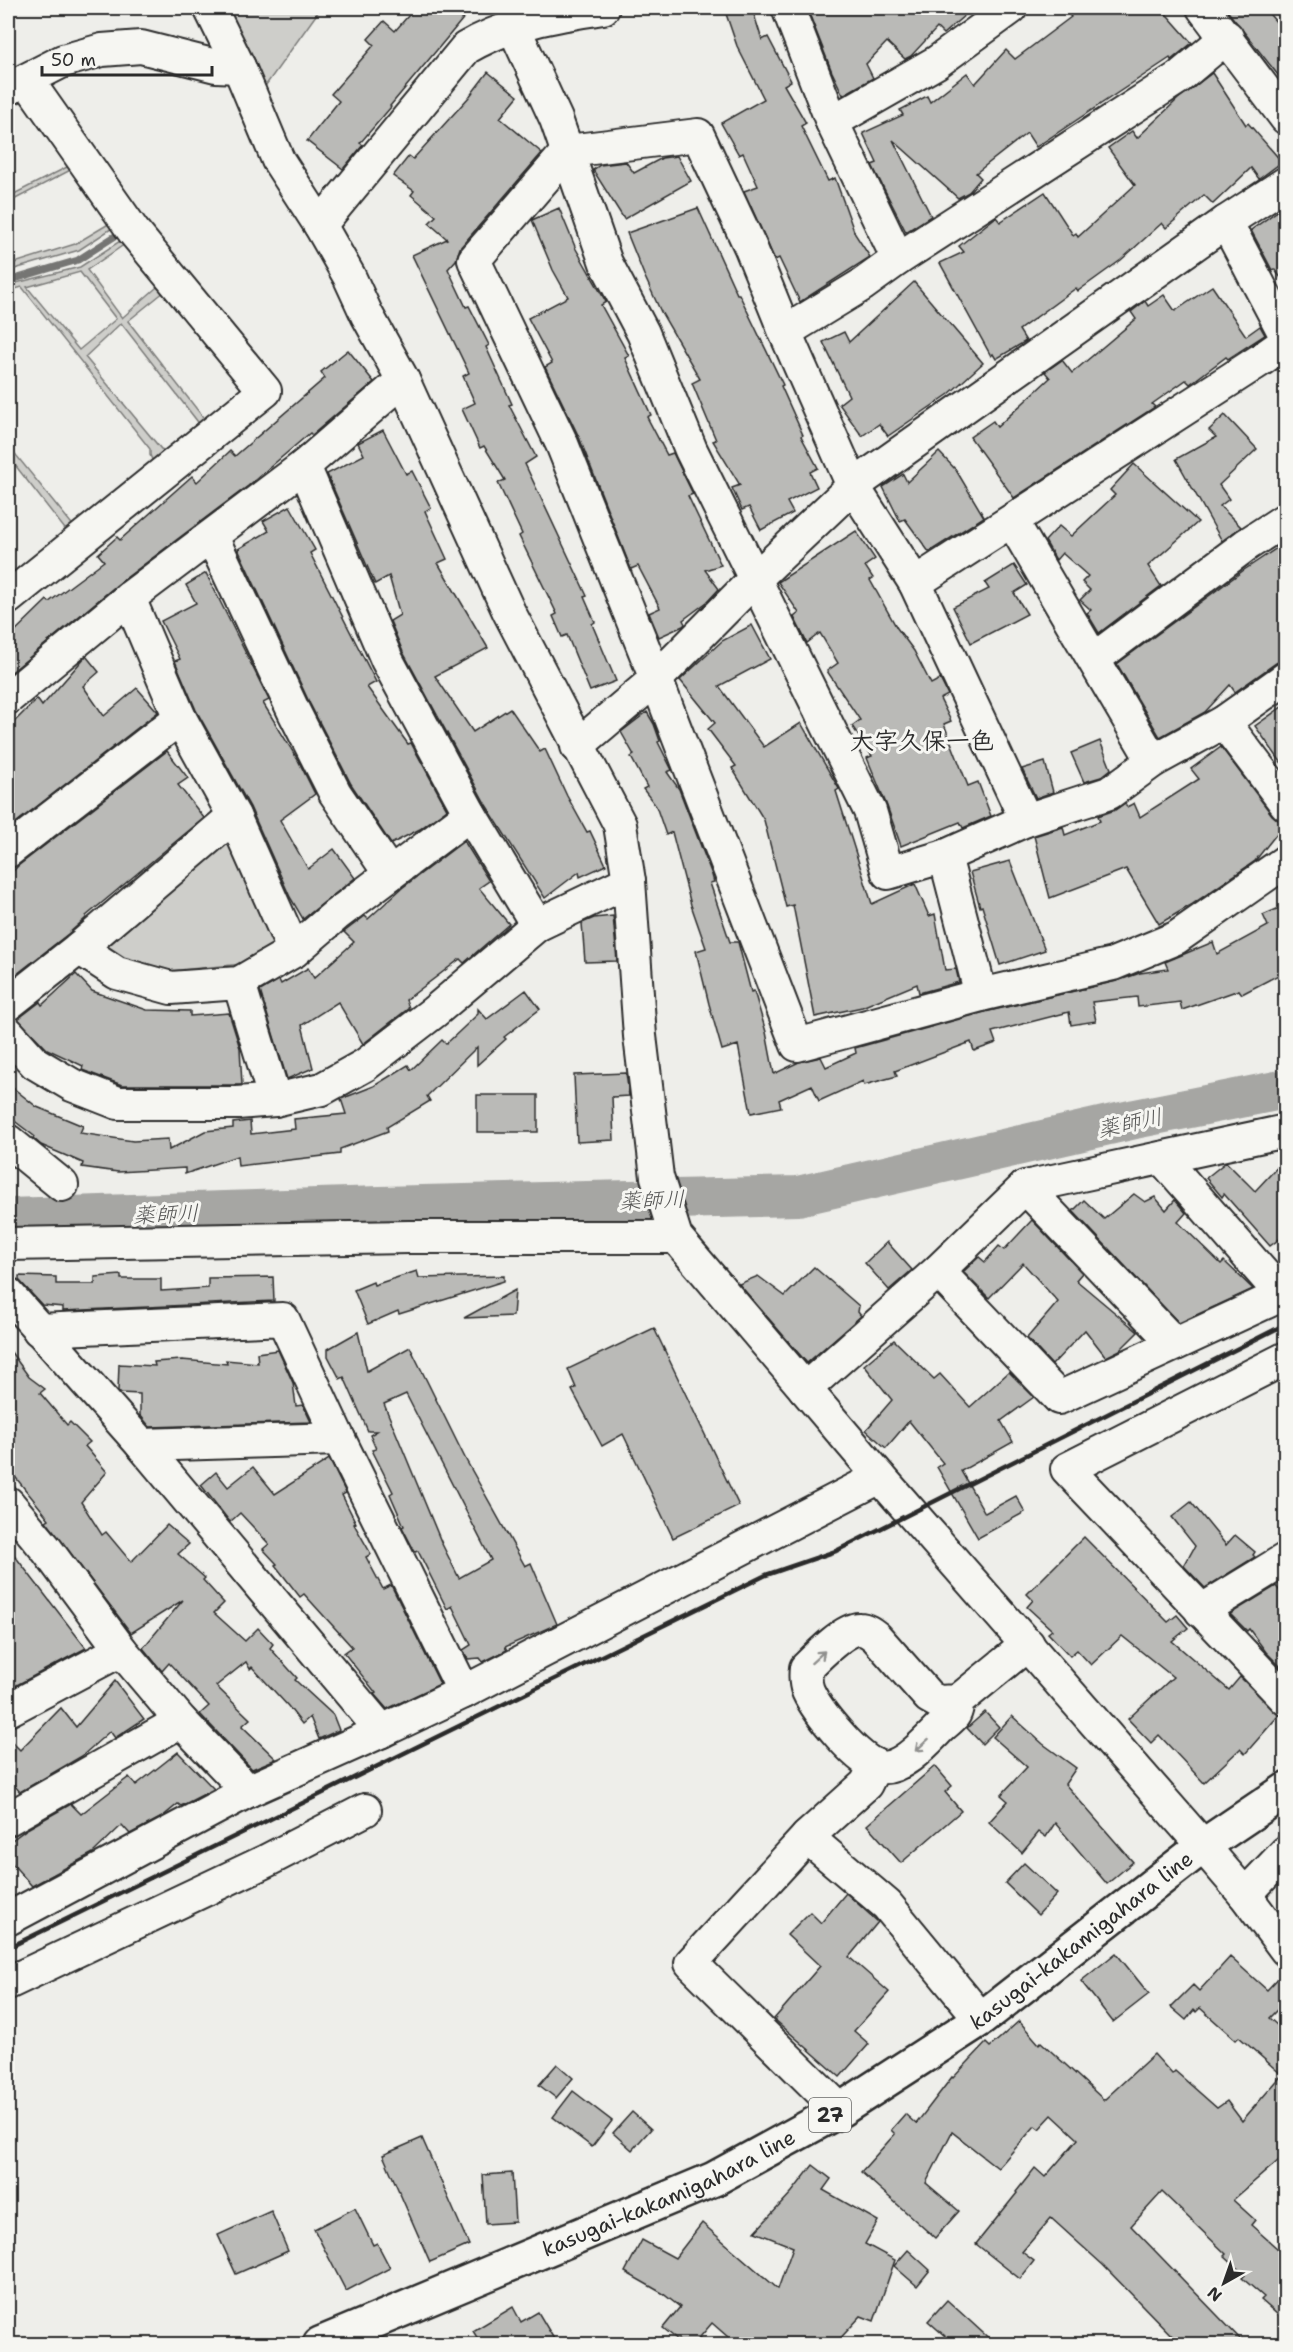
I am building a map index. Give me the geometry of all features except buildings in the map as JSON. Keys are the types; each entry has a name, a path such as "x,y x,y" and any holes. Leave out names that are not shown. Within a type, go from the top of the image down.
{"main road":[{"name":"kasugai-kakamigahara line","path":"320,2344 714,2179 840,2110 981,2019 1203,1846 1286,1790"}],"street":[{"path":"210,8 240,67 278,160 320,225 349,276 367,315 403,381 508,612 620,825 629,881 640,1036 657,1177 676,1237 880,1477 1203,1846 1286,1950"},
{"path":"320,225 466,48 480,40 548,16 603,8"},
{"path":"788,8 832,122 898,259"},
{"path":"832,122 937,62 1011,8"},
{"path":"1203,8 1286,118"},
{"path":"514,28 556,119 606,263 643,333 691,450 870,811 888,873 945,856 1026,820 1109,793 1153,760 1224,722 1286,678"},
{"path":"785,332 862,285 898,259 1178,78 1227,37"},
{"path":"8,597 265,391 134,232 17,84 63,61 102,50 141,47 216,66 240,67"},
{"path":"1026,820 915,583 853,486 750,246 698,135 567,151 474,260 562,444 656,679 797,1045 981,995 1113,964 1176,938 1286,861"},
{"path":"577,746 656,679 754,580 853,486 1226,222 1286,183"},
{"path":"1226,222 1286,336"},
{"path":"915,583 1286,342"},
{"path":"8,698 129,598 304,466 403,381"},
{"path":"304,466 387,660 470,814 537,925"},
{"path":"1094,659 1246,545 1286,519"},
{"path":"1012,520 1153,760"},
{"path":"212,537 294,712 335,793 390,874"},
{"path":"129,598 180,718 234,816 294,951"},
{"path":"8,851 180,718"},
{"path":"1224,722 1286,804"},
{"path":"79,948 117,974 171,988 239,982 294,951 470,814"},
{"path":"8,1004 79,948 234,816"},
{"path":"945,856 981,995"},
{"path":"8,1033 35,1063 72,1085 118,1103 237,1103 276,1100 322,1089 365,1065 443,1005 537,925 629,881"},
{"path":"239,982 276,1100"},
{"path":"805,1389 938,1271 1025,1187 1286,1131"},
{"path":"8,1140 62,1185"},
{"path":"938,1271 1059,1398 1284,1294 1162,1158"},
{"path":"1025,1187 1175,1344"},
{"path":"8,1245 409,1237 676,1237"},
{"path":"8,1294 142,1445 382,1731"},
{"path":"39,1330 283,1319 339,1439 464,1692"},
{"path":"1286,1358 1067,1469 1286,1699"},
{"path":"142,1445 339,1439"},
{"path":"8,1919 248,1791 464,1692 880,1477"},
{"path":"8,1503 121,1650 181,1720 248,1791"},
{"path":"1202,1611 1286,1559"},
{"path":"958,1701 955,1714 921,1748 905,1759 884,1767 873,1764 859,1755 814,1702 804,1677 806,1668 848,1632 858,1628 869,1631 929,1697 938,1702 958,1701 1028,1644"},
{"path":"9,1707 121,1650"},
{"path":"8,1819 181,1720"},
{"path":"840,2110 691,1963 807,1837 866,1784 873,1764"},
{"path":"8,1983 266,1861 365,1810"},
{"path":"807,1837 887,1905 981,2019"},
{"path":"1245,1896 1286,1852"}],"shaded area":[{"path":"226,8 321,8 261,92"},
{"path":"77,162 126,219 79,250 8,271 8,265 75,244 117,219 78,166 8,203 8,197"},
{"path":"134,232 265,391 76,528 154,464 150,449 22,287 8,291 8,285 80,267","holes":["131,240 164,281 122,318 87,270","80,272 116,319 79,350 27,287","170,287 250,387 206,421 128,321","121,323 201,426 169,452 161,449 85,357"]},
{"path":"8,445 75,528 68,533 8,456"},
{"path":"229,840 278,944 243,964 169,971 135,963 104,950"}],"waterway":[{"path":"8,281 78,260 123,231"},
{"name":"薬師川","path":"8,1218 798,1196 1135,1119 1286,1089"}],"railway":[{"path":"8,1948 766,1575 836,1551 1286,1324"}],"district":[{"name":"大字久保一色","path":"922,741"}]}
